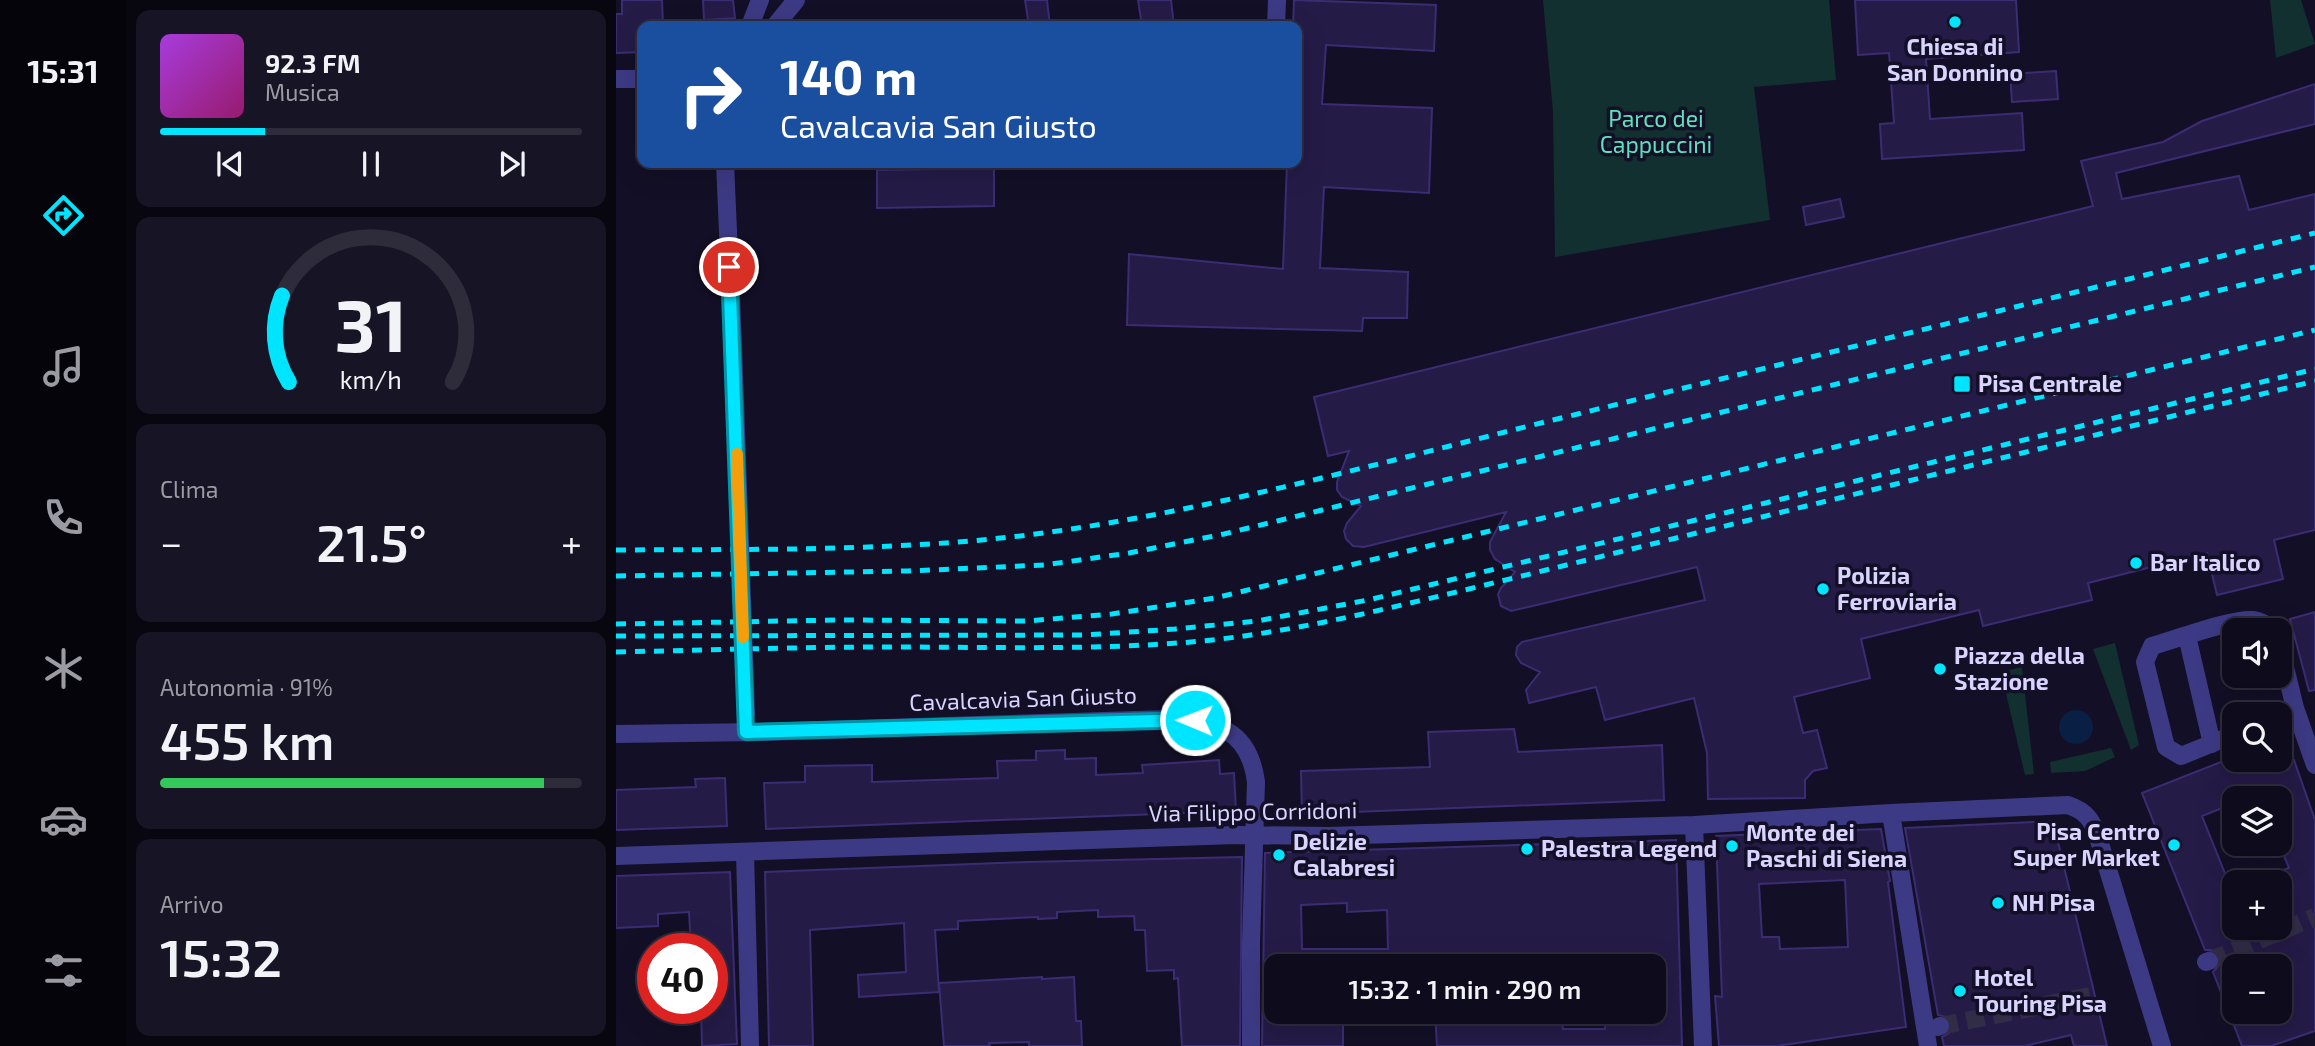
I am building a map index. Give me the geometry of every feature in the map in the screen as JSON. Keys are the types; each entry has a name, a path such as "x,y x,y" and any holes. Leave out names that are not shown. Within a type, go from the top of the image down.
{"street":[{"path":"752,21 760,0"},
{"path":"779,21 796,0"},
{"path":"1276,21 1277,0"},
{"path":"616,79 637,79"},
{"path":"724,168 746,723"},
{"path":"2222,627 2152,646 2145,662 2166,747 2181,756 2222,740"},
{"path":"2187,636 2212,744"},
{"name":"Cavalcavia San Giusto","path":"616,734 746,723 1168,719 1208,722 1240,742 1251,761 1256,794 1251,1046"},
{"path":"2292,719 2315,765"},
{"path":"1928,1046 1891,813 2068,805 2085,813 2093,824 2162,1046"},
{"name":"Via Filippo Corridoni","path":"616,856 1694,825 1891,813"},
{"path":"1694,825 1703,1046"},
{"path":"745,852 750,1046"}],"green space":[{"name":"Parco dei Cappuccini","path":"1543,0 1829,0 1836,80 1754,87 1770,220 1555,257 1553,112"},
{"path":"2270,0 2301,0 2315,44 2276,58"},
{"path":"2115,643 2139,745 2131,750 2093,649"},
{"path":"2022,667 2034,774 2025,775 2001,672"},
{"path":"2111,748 2115,757 2085,771 2051,773 2050,762"}],"water":[{"path":"2076,710 2088,715 2093,727 2088,739 2076,744 2064,739 2059,727 2064,715"}],"building":[{"path":"622,0 662,0 663,21 637,21 637,52 616,53 616,14 622,14"},
{"path":"703,0 733,0 735,18 704,20"},
{"path":"1025,0 1047,0 1049,21 1028,21"},
{"path":"1138,0 1171,0 1173,21 1141,21"},
{"path":"1294,0 1436,5 1434,51 1326,45 1322,104 1432,108 1429,193 1324,187 1320,268 1408,272 1407,318 1363,318 1362,331 1127,325 1129,254 1283,269 1287,168 1302,168 1302,21 1293,21"},
{"path":"1855,0 2016,0 2019,52 1926,59 1930,119 2022,113 2024,150 1882,159 1880,124 1894,123 1889,53 1858,55"},
{"path":"2056,71 2058,99 2012,102 2010,74"},
{"path":"2315,84 2315,124 2116,173 2122,199 2239,176 2249,210 2315,194 2315,530 2274,540 2283,579 2217,595 2207,553 2088,583 2092,600 1983,626 1979,610 1861,639 1870,678 1794,697 1803,733 1817,730 1827,768 1813,771 1805,780 1805,798 1708,799 1707,753 1694,698 1605,720 1596,687 1529,703 1526,690 1540,672 1521,663 1516,655 1517,647 1522,642 1705,600 1697,567 1511,611 1501,606 1498,594 1515,572 1495,559 1490,550 1490,542 1506,512 1364,547 1353,546 1346,539 1344,531 1347,523 1361,506 1342,497 1337,490 1337,482 1349,451 1328,456 1314,397 2093,206 2081,161 2163,142 2202,121"},
{"path":"994,168 994,206 877,208 877,170"},
{"path":"1840,199 1844,217 1806,225 1803,207"},
{"path":"2315,612 2315,690 2309,691 2292,618"},
{"path":"1514,729 1518,752 1662,745 1664,800 1302,814 1301,771 1430,767 1428,732"},
{"path":"1065,750 1065,759 1096,758 1096,775 1143,773 1142,765 1219,760 1220,774 1234,773 1236,811 766,829 764,783 805,782 805,766 872,765 872,782 998,778 997,761 1036,760 1036,751"},
{"path":"2294,760 2315,820 2315,1031 2271,1046 2242,1046 2233,1024 2292,1024 2292,954 2222,954 2222,995 2213,972 2220,964 2219,957 2212,950 2205,950 2142,793 2222,762 2222,772 2292,772","holes":["2222,786 2292,786 2292,856 2284,856 2289,868 2283,870 2292,870 2292,940 2222,940 2224,870 2202,816 2222,808"]},
{"path":"725,778 727,826 616,830 616,790 696,787 695,779"},
{"path":"2053,821 2107,1046 2074,1046 2071,1035 2025,1046 1944,1046 1942,1037 1949,1033 1951,1026 1947,1017 1938,1015 1905,828"},
{"path":"1881,829 1890,881 1906,1027 1777,1046 1719,1046 1715,996 1722,997 1716,836","holes":["1845,880 1848,947 1780,949 1779,937 1762,937 1759,884"]},
{"path":"1676,840 1682,1046 1437,1046 1436,1024 1562,1024 1563,1029 1605,1029 1605,1024 1666,1024 1666,954 1264,954 1264,1024 1343,1024 1343,1046 1262,1046 1265,853","holes":["1347,903 1347,912 1387,910 1388,949 1302,949 1301,905"]},
{"path":"1242,857 1240,1046 1182,1046 1178,978 1174,979 1174,970 1147,971 1145,930 1135,930 1134,916 1098,917 1098,910 1057,912 1057,918 958,921 958,929 935,930 939,992 859,997 858,975 906,972 904,923 810,930 813,1046 769,1046 765,872"},
{"path":"730,872 737,1044 702,1046 701,1024 728,1024 728,933 690,933 689,912 658,914 658,926 616,928 616,876"},
{"path":"1074,977 1076,1021 1081,1021 1082,1046 1029,1046 1029,1042 989,1043 990,1046 944,1046 939,983"}],"tunnel":[{"path":"2209,961 2315,917"},
{"path":"1940,1026 2095,995"}],"railway":[{"path":"616,550 779,549 943,543 1051,532 1115,522 1304,482 2315,233"},
{"path":"616,576 908,571 1044,565 1129,553 1224,534 2315,267"},
{"path":"616,624 841,620 1027,621 1112,614 1215,598 2315,330"},
{"path":"616,636 1085,635 1257,621 1368,600 2315,369"},
{"path":"616,652 892,647 1107,647 1252,635 1433,598 2315,381"}],"slow traffic":[{"path":"737,454 743,637"}],"place":[{"name":"Chiesa di San Donnino","path":"1955,22"},
{"name":"Pisa Centrale","path":"1962,384"},
{"name":"Bar Italico","path":"2136,563"},
{"name":"Polizia Ferroviaria","path":"1823,589"},
{"name":"Piazza della Stazione","path":"1940,669"},
{"name":"Pisa Centro Super Market","path":"2174,845"},
{"name":"Monte dei Paschi di Siena","path":"1732,846"},
{"name":"Palestra Legend","path":"1527,849"},
{"name":"Delizie Calabresi","path":"1279,855"},
{"name":"NH Pisa","path":"1998,903"},
{"name":"Hotel Touring Pisa","path":"1960,991"}],"route":[{"path":"729,267 746,732 1195,720"}]}
